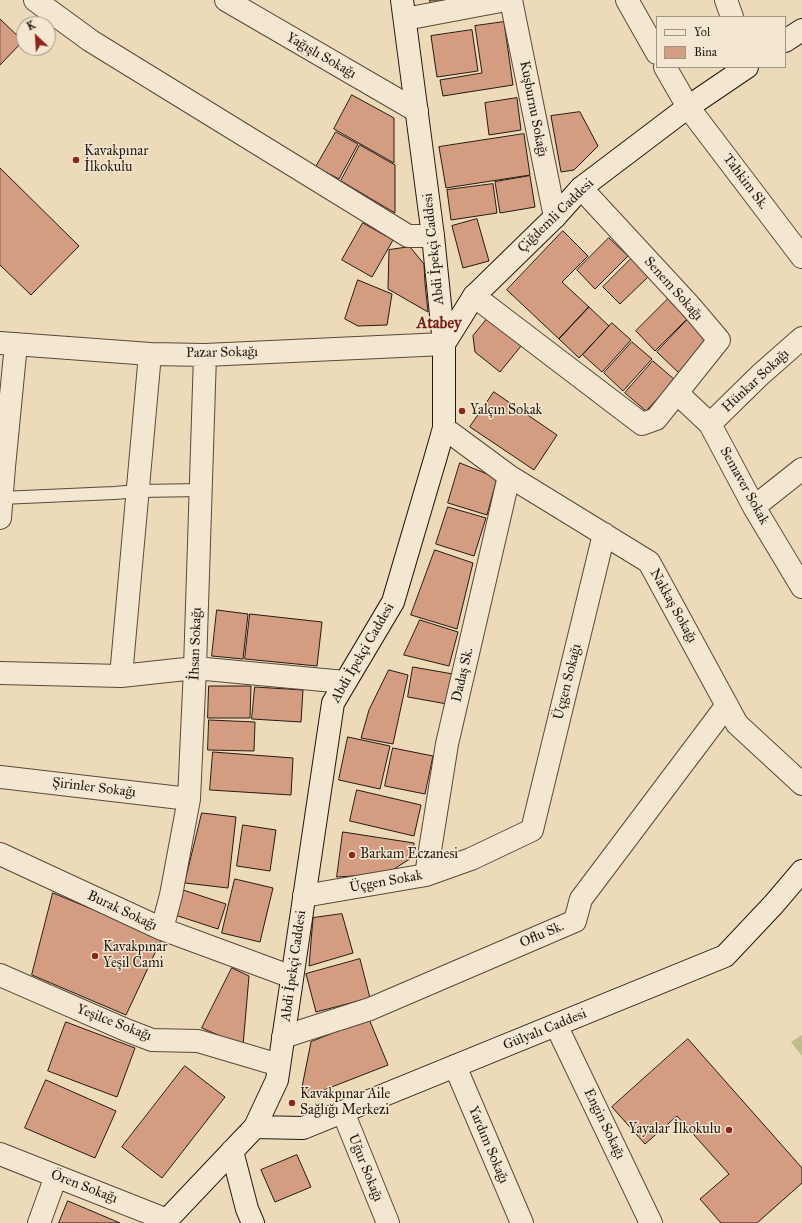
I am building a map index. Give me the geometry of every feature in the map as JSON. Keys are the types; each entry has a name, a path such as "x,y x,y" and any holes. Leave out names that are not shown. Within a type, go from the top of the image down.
{"street":[{"path":"34,0 91,41 408,236 433,236"},
{"name":"Yağışlı Sokağı","path":"226,0 417,112"},
{"path":"403,10 506,0"},
{"name":"Kuşburnu Sokağı","path":"511,0 555,217"},
{"path":"627,0 656,51"},
{"path":"726,0 732,16"},
{"name":"Abdi İpekçi Caddesi","path":"166,1221 255,1127 277,1080 333,704 393,602 444,428 444,344 433,236 403,10"},
{"path":"786,40 802,30"},
{"name":"Tahkim Sk.","path":"666,68 688,107 802,257"},
{"name":"Çiğdemli Caddesi","path":"444,344 474,296 555,217 581,188 688,107 746,68"},
{"name":"Senem Sokağı","path":"581,188 691,307 719,340 677,393"},
{"path":"474,296 642,424 656,419 677,393"},
{"name":"Hünkar Sokağı","path":"710,424 802,338"},
{"path":"1,508 8,343"},
{"name":"Pazar Sokağı","path":"8,343 150,354 205,355 444,344"},
{"path":"122,676 150,354"},
{"name":"İhsan Sokağı","path":"162,929 171,895 188,799 195,668 205,355"},
{"name":"Semaver Sokak","path":"677,393 710,424 754,507 802,587"},
{"name":"Nakkaş Sokağı","path":"444,428 509,476 649,562 737,724 802,784"},
{"path":"754,507 802,469"},
{"name":"Dadaş Sk.","path":"426,875 447,744 509,476"},
{"name":"Üçgen Sokağı","path":"532,830 604,534"},
{"path":"0,673 122,676 195,668 345,682"},
{"name":"Oflu Sk.","path":"283,1038 370,1009 575,922 581,899 727,704"},
{"name":"Şirinler Sokağı","path":"0,777 188,799"},
{"name":"Üçgen Sokak","path":"304,896 426,875 471,859 532,830"},
{"name":"Burak Sokağı","path":"1,860 162,929 292,977"},
{"name":"Gülyalı Caddesi","path":"255,1127 303,1128 725,956 774,904 802,871"},
{"name":"Yeşilce Sokağı","path":"0,975 152,1040 198,1042 279,1065"},
{"name":"Engin Sokağı","path":"556,1025 651,1223"},
{"name":"Yardım Sokağı","path":"454,1066 522,1223"},
{"name":"Uğur Sokağı","path":"343,1112 388,1223"},
{"path":"232,1151 248,1218"},
{"name":"Ören Sokağı","path":"0,1154 166,1221"},
{"path":"39,1223 56,1176"}],"lane":[{"path":"1,508 114,493 201,490"}],"green space":[{"path":"802,1035 802,1056 791,1042"}],"building":[{"path":"430,0 462,0 431,6"},
{"path":"0,19 16,34 16,48 0,65"},
{"path":"504,22 513,85 443,96 440,80 482,73 475,26"},
{"path":"472,30 478,71 437,77 431,36"},
{"path":"352,95 394,118 394,163 334,129"},
{"path":"517,98 521,130 489,135 485,103"},
{"path":"580,112 598,146 574,170 561,172 551,116"},
{"path":"336,132 358,144 339,179 316,167"},
{"path":"524,134 530,175 446,188 439,147"},
{"path":"360,145 395,165 395,213 341,181"},
{"path":"0,168 79,246 31,295 0,265"},
{"path":"530,176 535,207 500,213 495,182"},
{"path":"493,184 497,213 451,220 447,190"},
{"path":"477,219 489,261 463,268 452,226"},
{"path":"363,223 393,240 372,277 342,260"},
{"path":"563,231 588,256 562,282 589,307 559,339 507,290"},
{"path":"609,238 628,256 595,289 577,270"},
{"path":"410,247 424,264 428,312 388,289 389,250"},
{"path":"632,258 649,276 620,304 603,287"},
{"path":"358,280 392,294 387,325 358,326 345,319"},
{"path":"668,299 687,319 655,351 636,331"},
{"path":"589,307 609,326 579,358 559,339"},
{"path":"689,318 712,340 680,374 657,352"},
{"path":"487,319 521,346 500,372 475,352 473,336"},
{"path":"612,323 631,340 602,372 583,355"},
{"path":"632,342 652,359 623,391 604,373"},
{"path":"653,361 675,380 646,411 625,393"},
{"path":"494,392 557,435 534,470 470,427"},
{"path":"460,463 497,478 487,515 448,503"},
{"path":"448,507 486,518 474,556 436,544"},
{"path":"435,550 473,563 457,629 411,615"},
{"path":"217,610 248,614 243,659 212,656"},
{"path":"250,614 322,622 317,666 245,659"},
{"path":"420,620 458,632 449,666 404,655"},
{"path":"413,667 453,674 447,704 408,697"},
{"path":"389,670 408,675 393,744 361,738 369,710"},
{"path":"209,686 251,686 250,718 208,718"},
{"path":"255,687 303,690 301,722 252,719"},
{"path":"209,720 255,722 254,751 208,750"},
{"path":"348,737 390,746 380,789 339,780"},
{"path":"393,748 433,756 425,794 385,786"},
{"path":"213,752 293,758 291,795 210,790"},
{"path":"357,790 421,805 414,836 350,821"},
{"path":"202,813 236,817 228,888 185,883"},
{"path":"243,825 276,830 270,871 237,866"},
{"path":"343,832 414,843 413,857 386,874 337,877"},
{"path":"235,879 273,888 260,942 222,933"},
{"path":"183,890 226,904 218,929 175,915"},
{"name":"Kavakpınar Yeşil Cami","path":"53,893 162,938 126,1015 32,975"},
{"path":"342,914 353,953 309,966 313,918"},
{"path":"360,959 370,998 316,1012 306,974"},
{"path":"232,968 249,976 243,1046 202,1028"},
{"path":"369,1019 388,1065 306,1097 302,1087 311,1042"},
{"path":"66,1022 135,1048 117,1097 48,1071"},
{"name":"Yayalar İlkokulu","path":"688,1039 802,1168 802,1183 757,1223 721,1223 700,1199 729,1174 677,1116 645,1144 612,1107"},
{"path":"185,1066 225,1097 162,1178 122,1147"},
{"path":"46,1080 116,1111 95,1158 25,1128"},
{"path":"297,1155 311,1187 275,1202 261,1170"},
{"path":"68,1201 120,1223 59,1223"}],"place":[{"name":"Kavakpınar İlkokulu","path":"76,160"},
{"name":"Yalçın Sokak","path":"462,411"},
{"name":"Barkam Eczanesi","path":"352,855"},
{"name":"Kavakpınar Yeşil Cami","path":"95,956"},
{"name":"Kavakpınar Aile Sağlığı Merkezi","path":"292,1103"},
{"name":"Yayalar İlkokulu","path":"729,1130"}],"district":[{"name":"Atabey","path":"439,324"}]}
